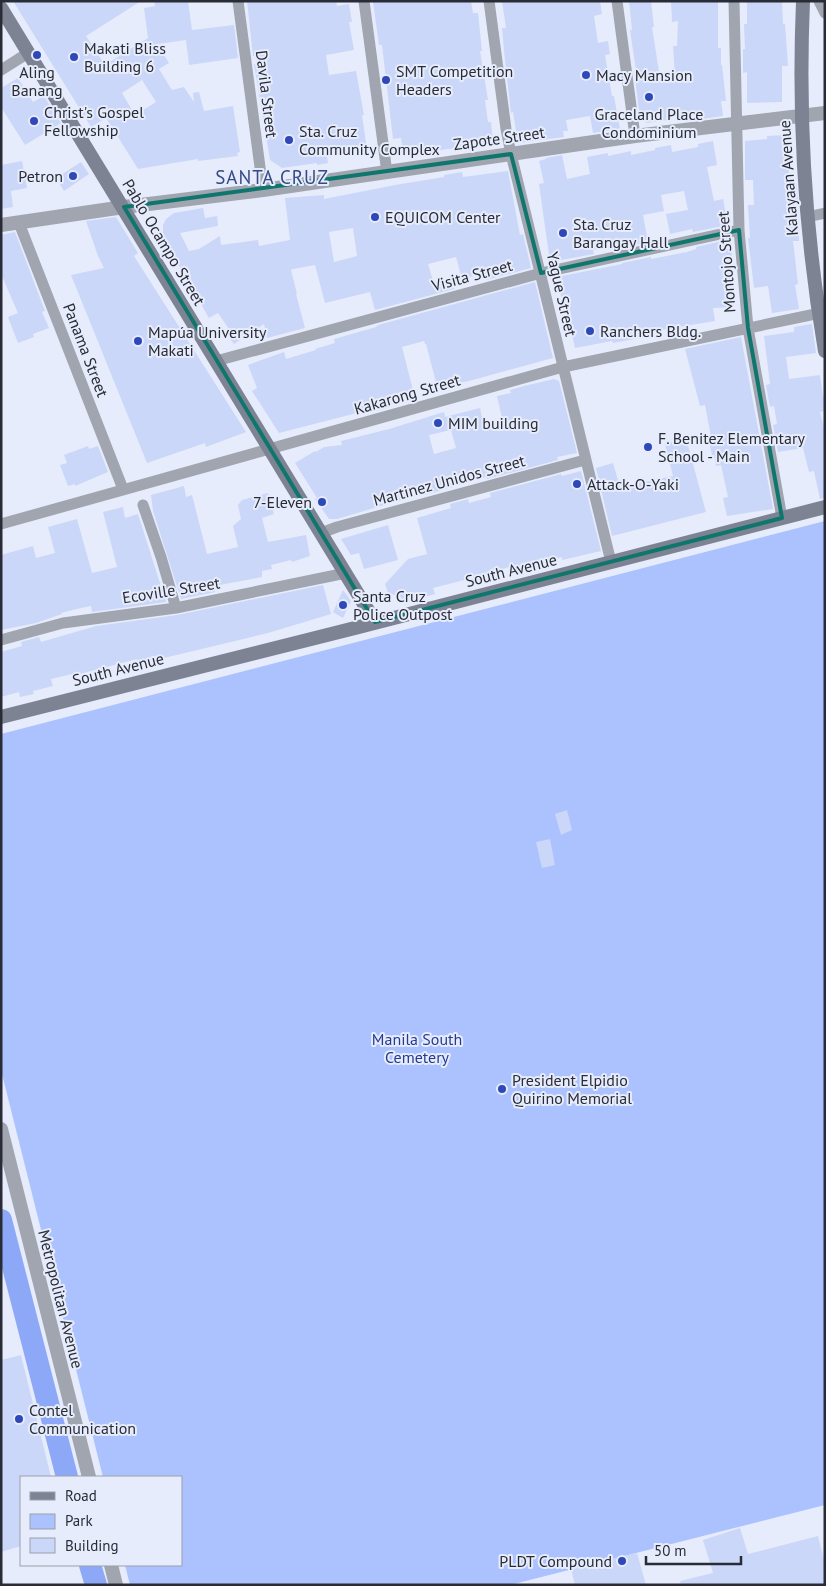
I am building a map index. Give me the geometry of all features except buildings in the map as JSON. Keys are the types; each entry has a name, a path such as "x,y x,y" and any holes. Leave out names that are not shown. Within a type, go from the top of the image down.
{"main road":[{"name":"Kalayaan Avenue","path":"803,1 802,116 807,216 822,312 825,351"},
{"name":"Pablo Ocampo Street","path":"1,8 124,207 268,449 376,622"},
{"name":"South Avenue","path":"1,717 825,507"}],"street":[{"name":"Davila Street","path":"238,1 263,190"},
{"path":"364,1 387,173"},
{"name":"Yague Street","path":"489,1 511,154 611,562"},
{"path":"617,1 635,136"},
{"name":"Montojo Street","path":"734,1 739,230 748,328 782,518"},
{"path":"819,1 825,13"},
{"path":"1,70 28,53"},
{"name":"Zapote Street","path":"1,225 387,173 635,136 825,113"},
{"path":"807,216 825,213"},
{"name":"Panama Street","path":"20,223 123,488"},
{"name":"Visita Street","path":"216,361 541,273 739,230"},
{"name":"Kakarong Street","path":"1,524 123,488 563,367 822,312"},
{"name":"Martinez Unidos Street","path":"321,533 585,460"},
{"path":"143,505 176,608"},
{"name":"Ecoville Street","path":"1,640 63,623 176,608 346,572"},
{"name":"Metropolitan Avenue","path":"1,1129 88,1476"},
{"path":"111,1566 116,1585"}],"highlighted area":[{"path":"511,154 541,273 739,230 748,328 782,518 375,622 124,207"}],"green space":[{"name":"Manila South Cemetery","path":"825,521 825,1505 510,1585 130,1585 125,1566 182,1566 182,1476 103,1476 1,1070 1,734"}],"waterway":[{"path":"1,1220 67,1476"},
{"path":"90,1566 96,1585"}],"place":[{"name":"Aling Banang","path":"37,55"},
{"name":"Makati Bliss Building 6","path":"74,57"},
{"name":"Macy Mansion","path":"586,75"},
{"name":"SMT Competition Headers","path":"386,80"},
{"name":"Graceland Place Condominium","path":"649,97"},
{"name":"Christ's Gospel Fellowship","path":"34,121"},
{"name":"Sta. Cruz Community Complex","path":"289,140"},
{"name":"Petron","path":"73,176"},
{"name":"EQUICOM Center","path":"375,217"},
{"name":"Sta. Cruz Barangay Hall","path":"563,233"},
{"name":"Ranchers Bldg.","path":"590,331"},
{"name":"Mapúa University Makati","path":"138,341"},
{"name":"MIM building","path":"438,423"},
{"name":"F. Benitez Elementary School - Main","path":"648,447"},
{"name":"Attack-O-Yaki","path":"577,484"},
{"name":"7-Eleven","path":"322,502"},
{"name":"Santa Cruz Police Outpost","path":"343,605"},
{"name":"President Elpidio Quirino Memorial","path":"502,1089"},
{"name":"Contel Communication","path":"19,1419"},
{"name":"PLDT Compound","path":"622,1561"}],"district":[{"name":"SANTA CRUZ","path":"272,177"}]}
